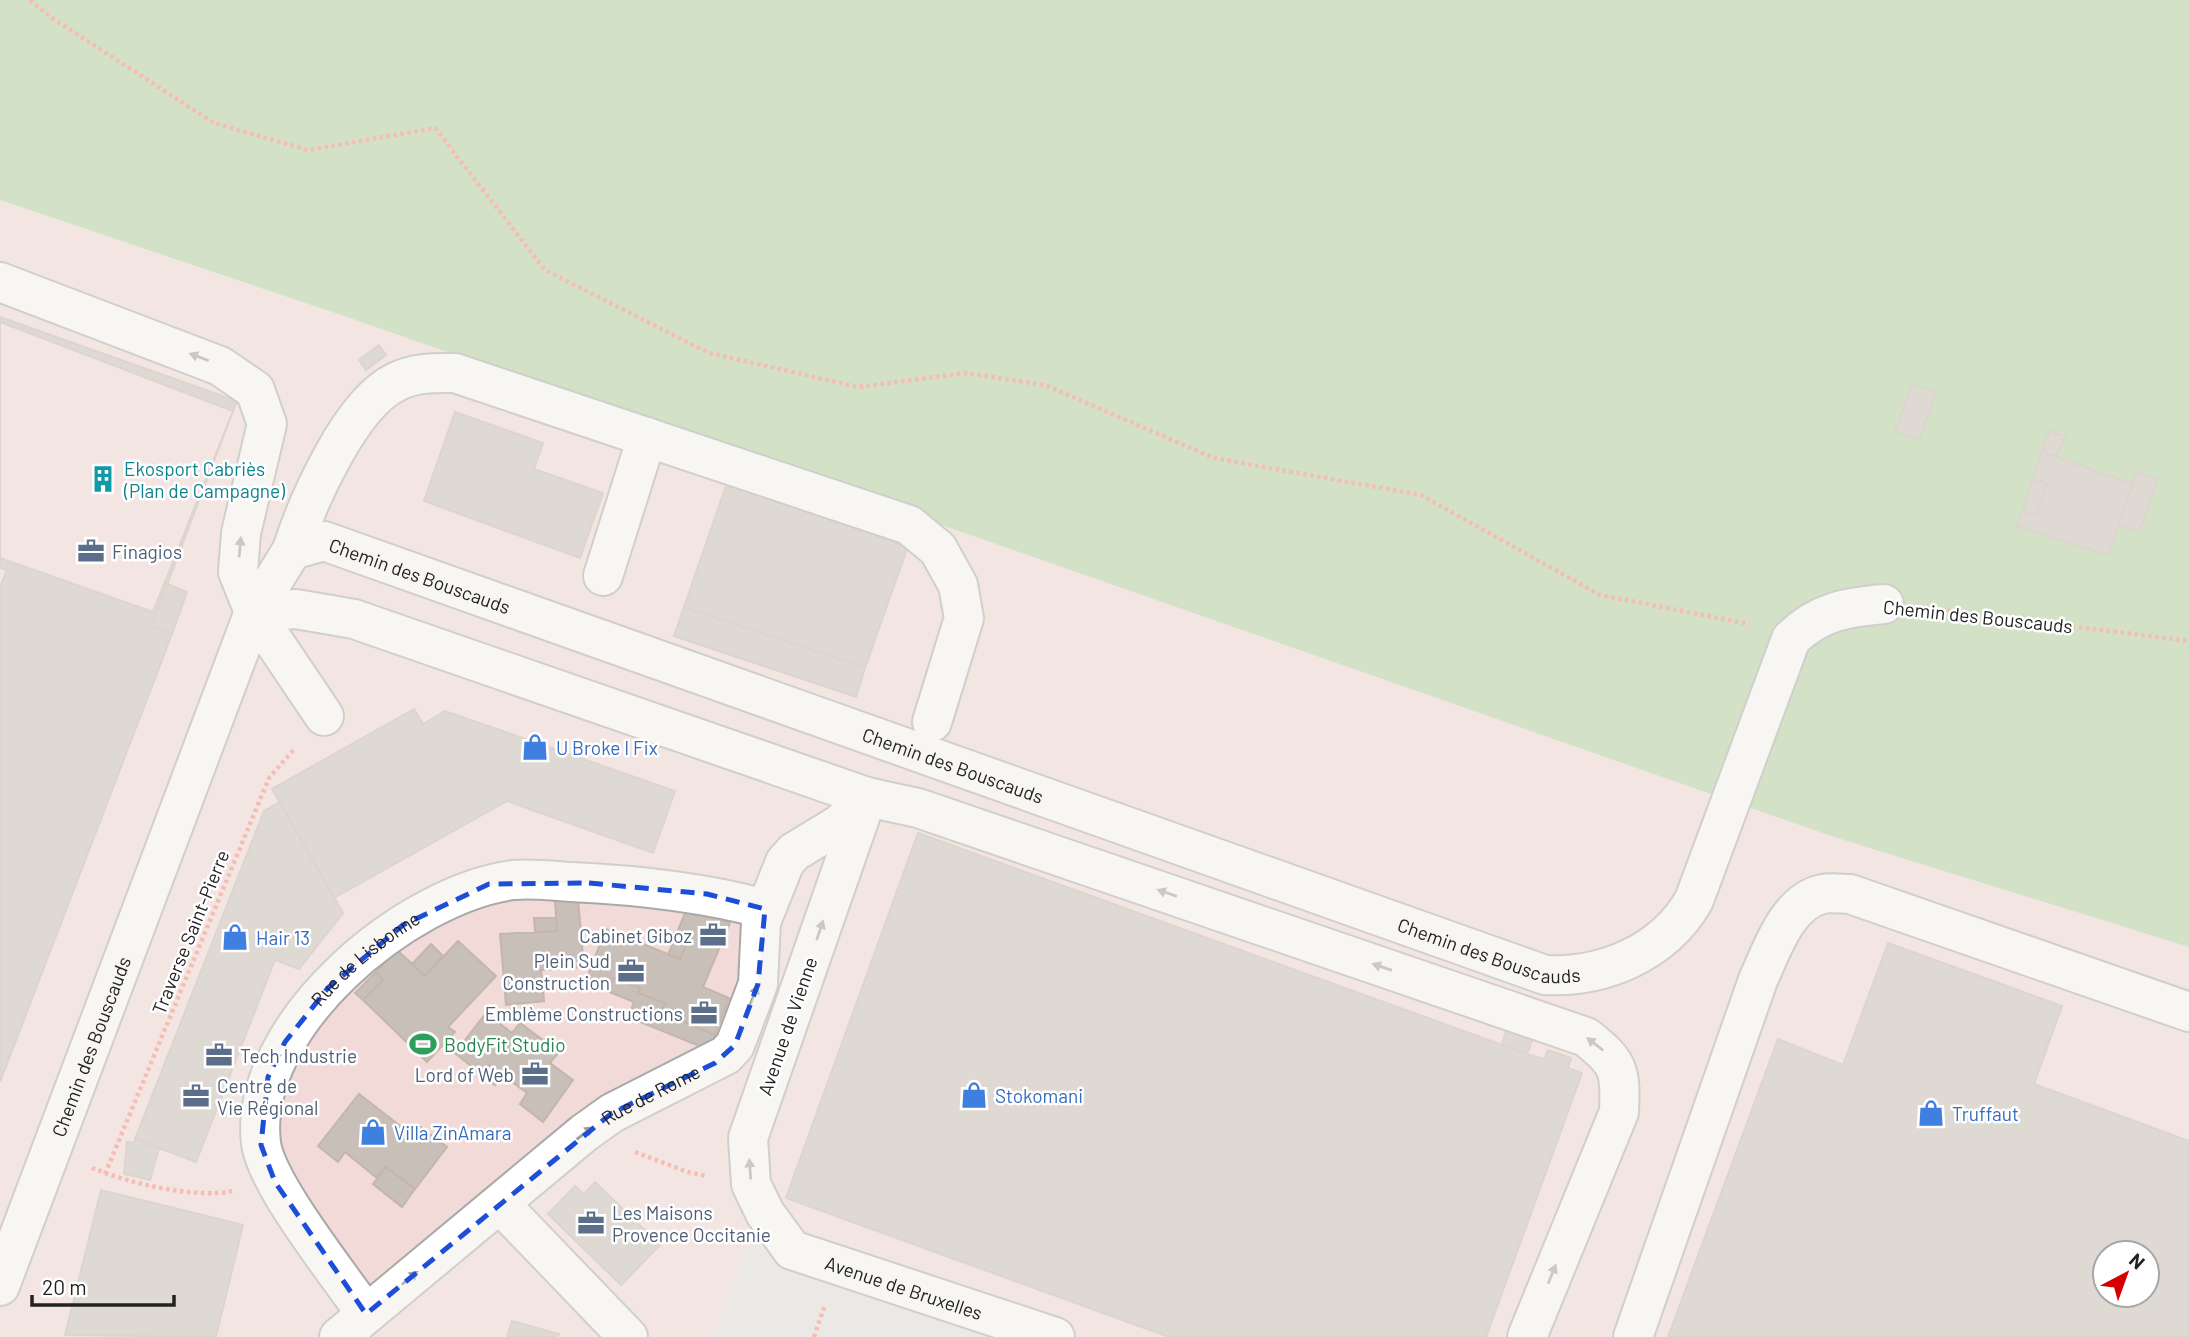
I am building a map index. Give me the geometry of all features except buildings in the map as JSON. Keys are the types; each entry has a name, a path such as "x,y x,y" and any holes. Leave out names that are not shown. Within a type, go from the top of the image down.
{"street":[{"path":"0,282 220,366 255,390 267,424 241,533 238,572 254,612 324,716"},
{"path":"292,550 303,517 352,424 368,403 395,382 425,373 455,373 909,526 938,549 958,585 964,618 932,722"},
{"path":"603,576 647,438"},
{"name":"Chemin des Bouscauds","path":"0,1286 254,612 292,550 324,541 1545,975 1571,976 1602,970 1657,944 1686,916 1782,654 1791,639 1802,627 1821,615 1848,607 1884,604"},
{"path":"254,612 296,610 354,620 867,797 918,808 1586,1037 1612,1057 1620,1083 1619,1112 1527,1337"},
{"name":"Rue de Rome","path":"352,1326 584,1133 612,1113 715,1063 735,1045 758,985 760,929 765,909 785,862 794,852 840,824 867,797"},
{"name":"Avenue de Vienne","path":"792,1250 765,1213 751,1184 748,1138 867,797"},
{"name":"Rue de Lisbonne","path":"352,1326 275,1182 261,1145 261,1105 275,1060 296,1027 328,988 402,925 457,895 516,880 707,894 765,909"},
{"path":"1633,1337 1758,980 1779,933 1800,907 1821,894 1850,894 2189,1012"},
{"path":"500,1204 628,1337"},
{"name":"Avenue de Bruxelles","path":"792,1250 1055,1337"}],"path":[{"path":"30,0 52,19 214,124 308,149 435,128 545,270 709,353 858,387 965,373 1045,385 1214,458 1420,495 1600,595 1742,624 1802,627"},
{"name":"Chemin des Bouscauds","path":"1884,604 2189,641"},
{"name":"Traverse Saint-Pierre","path":"105,1174 270,778 324,716"},
{"path":"584,1133 688,1172 751,1184"},
{"path":"52,1152 119,1180 216,1194 275,1182"}],"highlighted area":[{"path":"589,883 707,894 765,909 758,984 735,1045 715,1063 612,1113 366,1314 275,1182 261,1145 268,1077 285,1042 328,988 403,925 489,884"}],"shaded area":[{"path":"0,200 347,317 1831,836 2189,947 2189,1337 0,1337"},
{"path":"759,1218 1066,1337 712,1337"}],"green space":[{"path":"0,0 2189,0 2189,947 1831,836 347,317 0,200"}],"place":[{"name":"Ekosport Cabriès (Plan de Campagne)","path":"103,479"},
{"name":"Finagios","path":"91,551"},
{"name":"U Broke I Fix","path":"535,747"},
{"name":"Cabinet Giboz","path":"713,935"},
{"name":"Hair 13","path":"235,937"},
{"name":"Plein Sud Construction","path":"631,971"},
{"name":"Emblème Constructions","path":"704,1013"},
{"name":"BodyFit Studio","path":"423,1044"},
{"name":"Tech Industrie","path":"219,1055"},
{"name":"Lord of Web","path":"535,1074"},
{"name":"Stokomani","path":"974,1095"},
{"name":"Centre de Vie Régional","path":"196,1096"},
{"name":"Truffaut","path":"1931,1113"},
{"name":"Villa ZinAmara","path":"373,1132"},
{"name":"Les Maisons Provence Occitanie","path":"591,1223"}]}
